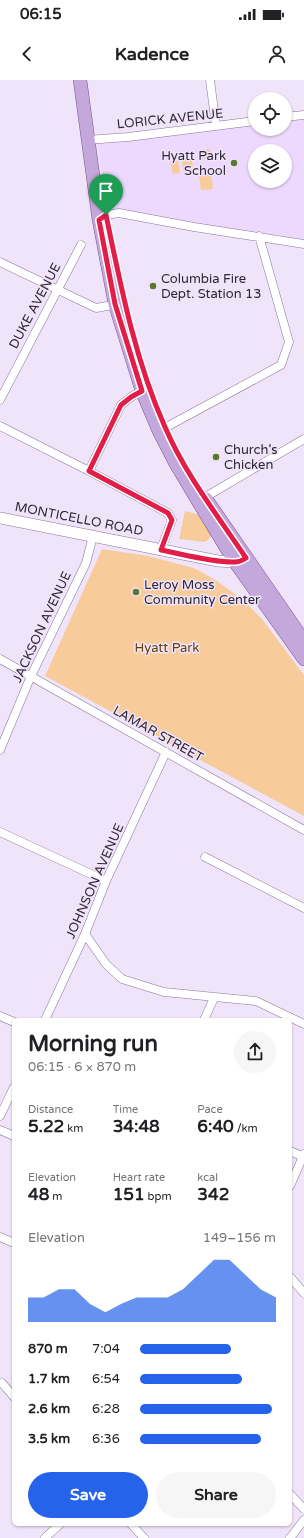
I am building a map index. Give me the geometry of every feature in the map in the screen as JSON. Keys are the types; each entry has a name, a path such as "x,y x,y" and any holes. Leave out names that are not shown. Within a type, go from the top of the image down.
{"main road":[{"path":"80,80 91,139 102,217 120,303 146,389 176,464 241,560 304,660"},
{"path":"88,80 91,139"},
{"name":"MONTICELLO ROAD","path":"0,518 218,561 241,560"},
{"path":"241,560 304,641"}],"street":[{"path":"210,80 216,126"},
{"path":"292,116 304,115"},
{"name":"LORICK AVENUE","path":"91,139 128,137 248,122"},
{"path":"102,217 119,212 304,244"},
{"path":"162,430 281,365 289,342 259,236"},
{"name":"DUKE AVENUE","path":"0,400 81,245"},
{"path":"0,262 96,308 120,303"},
{"path":"89,471 121,405 131,397 146,389"},
{"path":"0,426 168,513 172,520 161,550"},
{"path":"201,499 304,439"},
{"name":"JACKSON AVENUE","path":"0,750 32,676 86,563 93,536"},
{"name":"LAMAR STREET","path":"0,659 304,830"},
{"name":"JOHNSON AVENUE","path":"46,1018 85,934 106,881 166,752"},
{"path":"0,832 106,881"},
{"path":"205,858 304,908"},
{"path":"85,934 106,964 122,979 164,992 256,1002 291,1018"},
{"path":"205,1018 214,998"},
{"path":"0,1016 12,1021"},
{"path":"292,1018 304,1024"},
{"path":"0,1116 12,1091"},
{"path":"0,1130 12,1135"},
{"path":"292,1152 304,1156 292,1182"},
{"path":"0,1237 12,1242"},
{"path":"292,1279 304,1293"},
{"path":"2,1383 12,1395"},
{"path":"292,1496 304,1509"},
{"path":"290,1538 304,1520"},
{"path":"44,1538 58,1526"},
{"path":"133,1526 144,1538"}],"shaded area":[{"path":"304,115 304,244 108,213 97,140 248,122 248,136 292,136 292,116"}],"green space":[{"path":"207,149 212,154 207,159 202,154"},
{"path":"191,158 194,170 183,171 182,160"},
{"path":"178,161 180,173 173,174 170,162"},
{"path":"211,172 213,189 201,190 199,175 201,173"},
{"path":"185,511 200,515 211,532 211,536 207,541 204,542 179,539"},
{"name":"Hyatt Park","path":"102,549 148,556 194,568 217,581 244,601 262,619 304,675 304,816 45,676"}],"place":[{"name":"Hyatt Park School","path":"234,163"},
{"name":"Columbia Fire Dept. Station 13","path":"153,286"},
{"name":"Church's Chicken","path":"216,457"},
{"name":"Leroy Moss Community Center","path":"136,592"}],"route":[{"path":"106,215 124,303 149,387 165,428 182,460 204,497 246,558 240,561 218,561 161,550 172,520 168,513 89,471 121,405 142,391 115,304 99,220 106,215"}]}
